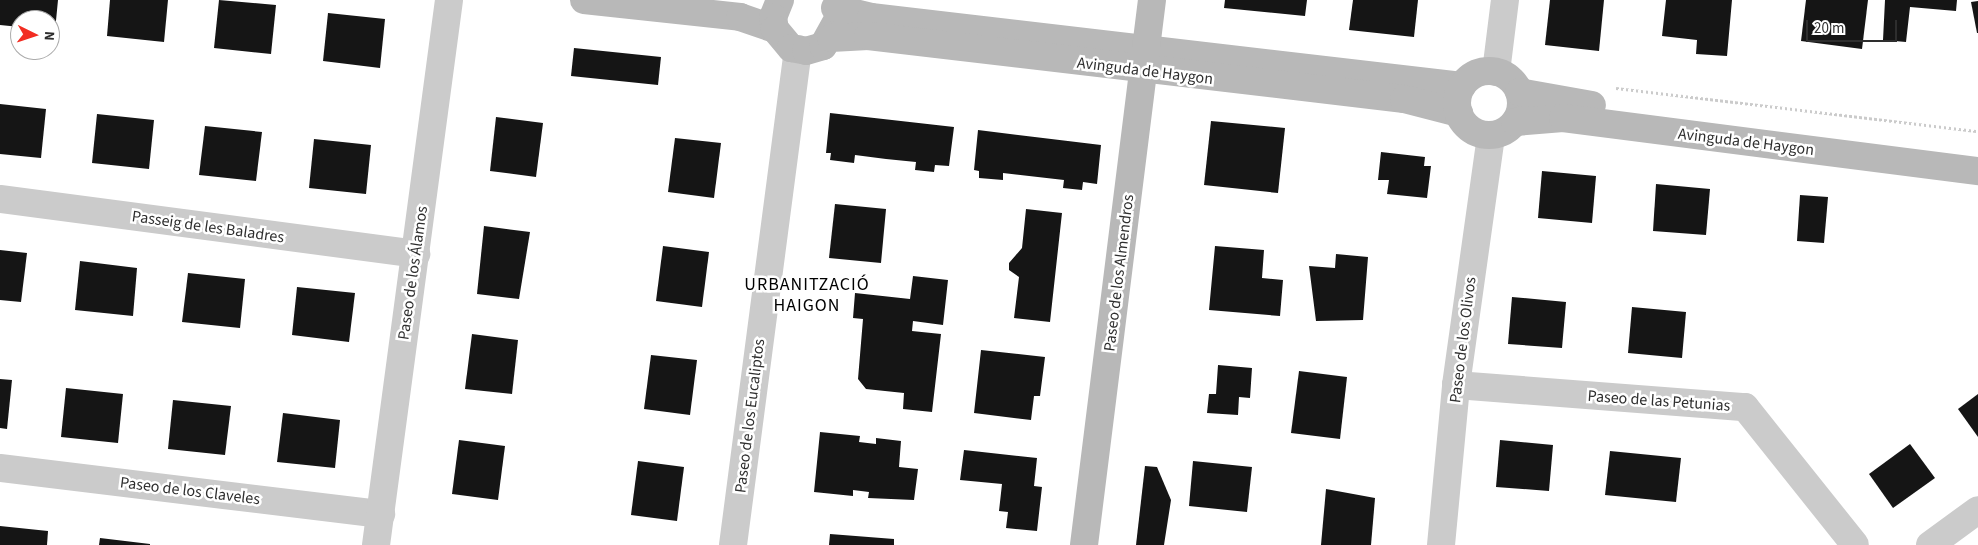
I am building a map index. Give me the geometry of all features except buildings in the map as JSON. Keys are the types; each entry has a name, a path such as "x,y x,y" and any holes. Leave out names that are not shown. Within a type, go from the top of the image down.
{"street":[{"name":"Paseo de los Álamos","path":"376,545 449,0"},
{"path":"584,0 740,17 775,29"},
{"path":"727,0 779,1 775,29 780,40 798,49 814,48 831,38 833,4"},
{"name":"Paseo de los Almendros","path":"1084,545 1152,0"},
{"path":"1496,72 1505,0"},
{"name":"Avinguda de Haygon","path":"833,4 871,17 1404,99 1459,113"},
{"name":"Avinguda de Haygon","path":"831,38 868,36 1462,86"},
{"name":"Paseo de los Eucaliptos","path":"733,545 798,49"},
{"path":"1496,72 1519,92 1515,122 1490,135 1475,132 1459,113 1462,86 1471,76 1496,72"},
{"name":"Avinguda de Haygon","path":"1519,92 1978,154"},
{"name":"Avinguda de Haygon","path":"1515,122 1563,118 1978,171"},
{"name":"Paseo de los Olivos","path":"1442,545 1456,385 1490,135"},
{"name":"Passeig de les Baladres","path":"0,199 416,254"},
{"name":"Paseo de las Petunias","path":"1456,385 1744,407 1855,545"},
{"name":"Paseo de los Claveles","path":"0,468 381,514"},
{"path":"1930,545 1978,510"}],"district":[{"name":"URBANITZACIÓ HAIGON","path":"807,296"}]}
